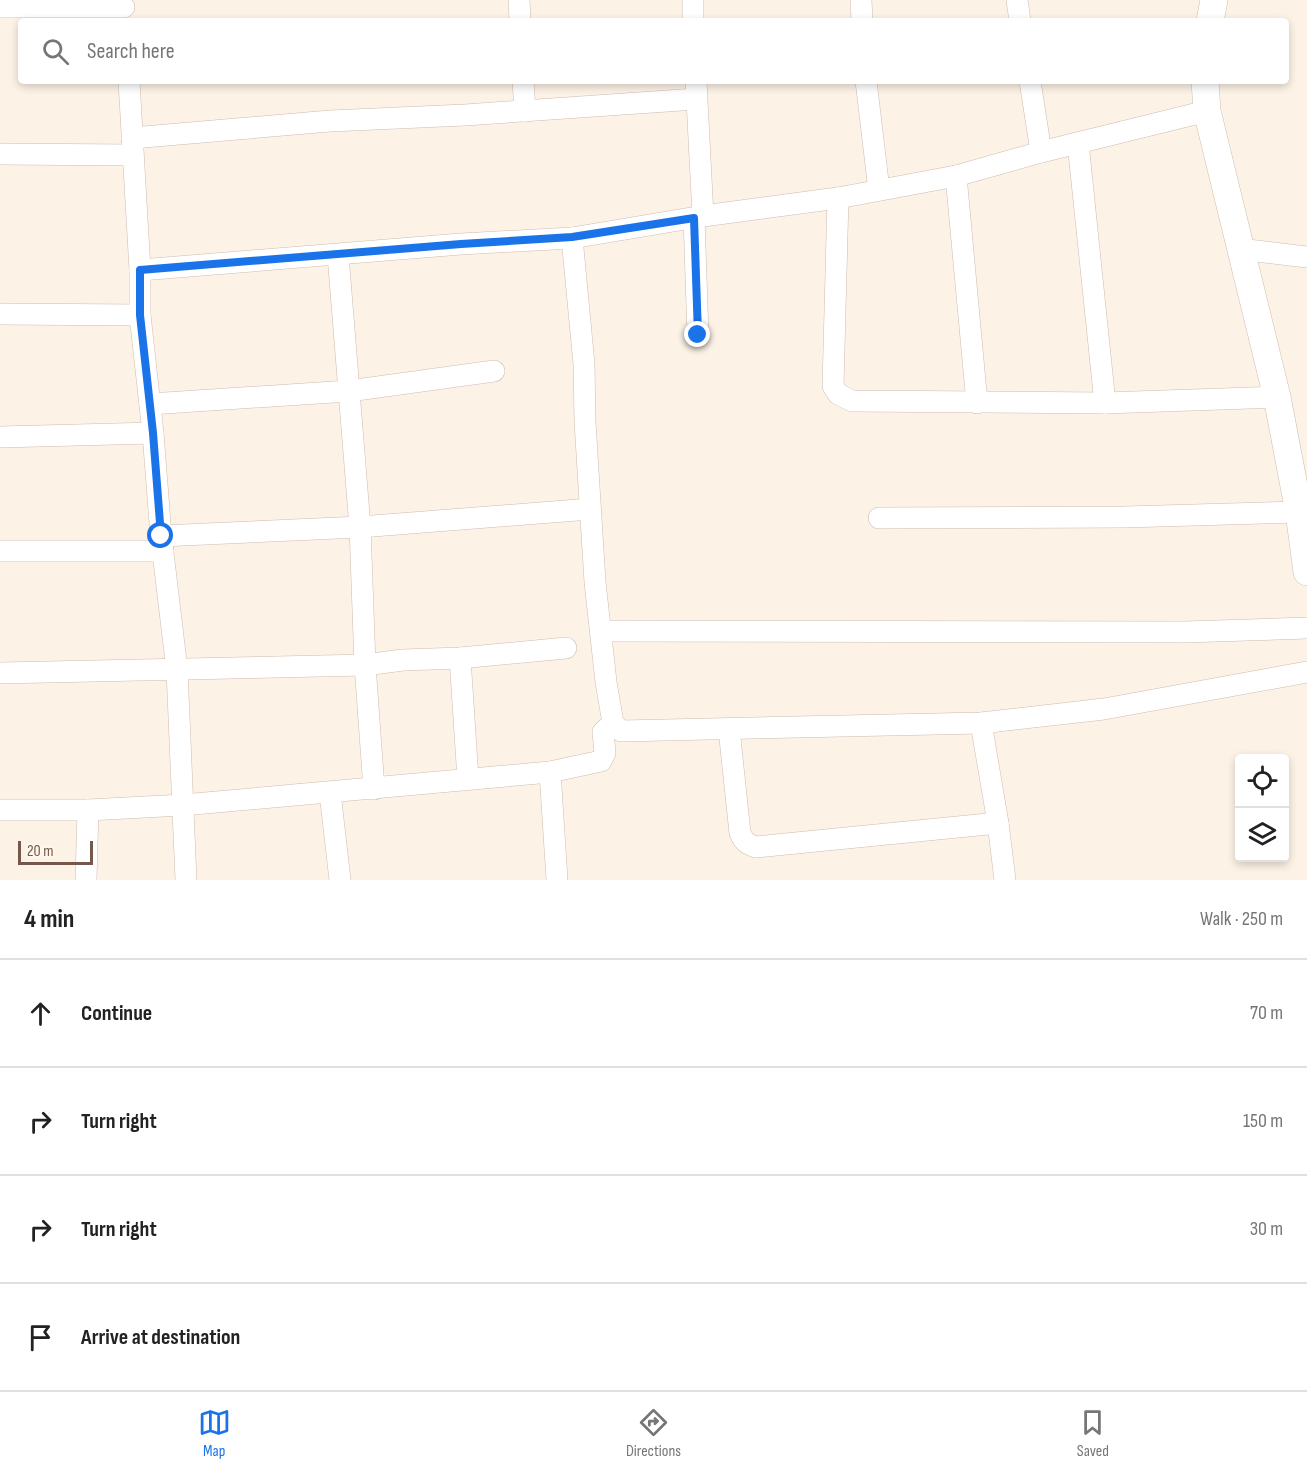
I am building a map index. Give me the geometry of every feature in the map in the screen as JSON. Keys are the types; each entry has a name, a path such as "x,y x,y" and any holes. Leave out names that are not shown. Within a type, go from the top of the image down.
{"street":[{"path":"519,0 520,18"},
{"path":"693,0 693,18"},
{"path":"861,0 862,18"},
{"path":"1017,0 1020,18"},
{"path":"1211,18 1214,0"},
{"path":"0,7 124,9"},
{"path":"129,84 140,270 140,315 177,670 186,880"},
{"path":"523,84 525,111"},
{"path":"866,84 879,190"},
{"path":"1030,84 1041,152"},
{"path":"1205,84 1207,111 1277,397 1299,512 1307,572"},
{"path":"0,154 132,146 330,121 525,111 696,90 699,217 698,335"},
{"path":"140,270 572,237 838,198 956,176 1041,152 1207,111"},
{"path":"1078,143 1106,403"},
{"path":"956,176 977,403"},
{"path":"838,198 834,386 838,394 852,401 1106,403 1277,397"},
{"path":"572,237 584,364 590,509 601,632 613,723 616,727 624,731 981,723 1104,709 1307,672"},
{"path":"1239,249 1307,258"},
{"path":"338,255 360,527 365,664 374,789"},
{"path":"0,314 140,315"},
{"path":"150,404 349,391 494,371"},
{"path":"0,437 153,433"},
{"path":"0,551 162,543 590,509"},
{"path":"879,518 1125,517 1299,512"},
{"path":"601,632 1184,632 1307,627"},
{"path":"0,673 365,664 566,648"},
{"path":"460,658 468,778"},
{"path":"0,810 88,810 183,806 550,772 601,761 604,753 603,732 613,723"},
{"path":"981,723 1005,880"},
{"path":"729,729 740,833 743,841 748,845 756,847 998,823"},
{"path":"550,772 557,880"},
{"path":"330,793 340,880"},
{"path":"86,880 88,810"}],"route":[{"path":"161,536 140,315 140,270 572,237 694,218 698,335"}]}
